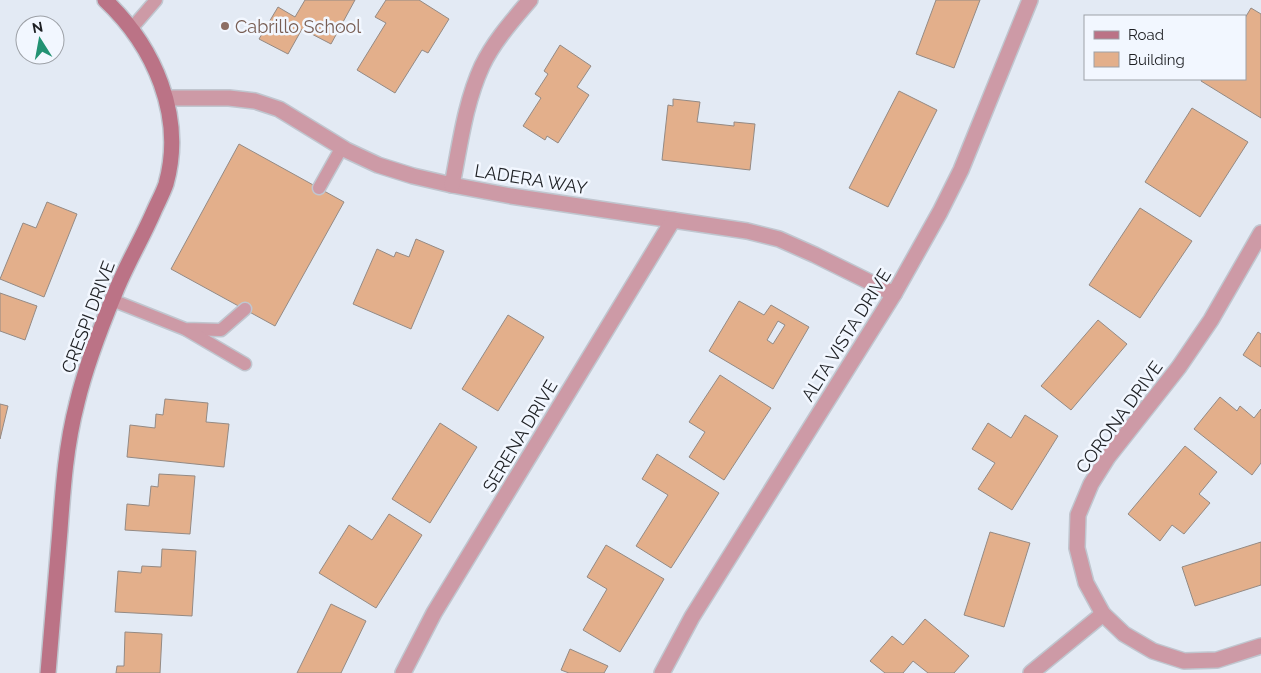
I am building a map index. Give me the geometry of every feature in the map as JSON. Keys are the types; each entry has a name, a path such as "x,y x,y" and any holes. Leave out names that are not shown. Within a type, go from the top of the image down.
{"street":[{"name":"CRESPI DRIVE","path":"48,673 65,464 76,405 89,360 112,300 166,185 172,157 171,128 166,98 154,67 140,41 119,13 105,0"},
{"path":"452,185 470,100 483,65 504,31 530,0"},
{"name":"ALTA VISTA DRIVE","path":"662,673 692,617 894,294 940,212 961,170 1030,0"},
{"name":"LADERA WAY","path":"166,98 229,98 255,101 279,109 342,147 378,165 452,185 511,196 747,231 779,240 815,255 894,294"},
{"name":"SERENA DRIVE","path":"403,673 434,613 673,220"},
{"name":"CORONA DRIVE","path":"1261,233 1211,320 1178,367 1108,458 1091,484 1078,515 1077,548 1086,583 1103,614 1124,634 1153,652 1184,661 1217,660 1261,646"},
{"path":"1032,673 1103,614"}],"lane":[{"path":"131,29 156,0"},
{"path":"319,188 342,147"},
{"path":"112,300 185,329 245,364"},
{"path":"185,329 221,330 245,309"}],"building":[{"path":"305,0 355,0 331,44 302,29 288,54 259,39 278,7 295,17"},
{"path":"386,0 419,0 449,19 428,53 422,50 395,93 357,70 386,23 375,17"},
{"path":"936,0 980,0 954,68 916,54"},
{"path":"1251,8 1261,14 1261,118 1201,81 1246,80 1246,16"},
{"path":"560,45 591,66 577,87 589,95 558,143 547,136 545,140 523,126 541,98 535,94 548,74 544,71"},
{"path":"899,91 937,110 888,207 849,188"},
{"path":"673,99 700,102 697,122 734,126 734,122 755,124 750,170 662,160 668,105 673,106"},
{"path":"1192,108 1248,142 1200,217 1145,182"},
{"path":"239,144 344,202 275,326 171,269"},
{"path":"47,202 77,214 44,297 0,279 23,223 36,228"},
{"path":"1140,208 1192,241 1140,318 1089,285"},
{"path":"416,239 444,251 411,329 353,304 377,249 394,257 396,252 409,257"},
{"path":"0,293 37,306 25,340 0,331"},
{"path":"739,301 764,315 771,305 809,327 773,389 709,351","holes":["778,321 785,325 773,344 767,340"]},
{"path":"508,315 544,337 498,411 462,389"},
{"path":"1098,320 1127,344 1071,410 1041,386"},
{"path":"1258,332 1261,334 1261,367 1243,355"},
{"path":"720,375 771,408 724,480 689,457 705,432 689,422"},
{"path":"1220,397 1237,411 1240,406 1254,418 1261,409 1261,463 1252,475 1194,429"},
{"path":"165,399 208,403 206,422 229,424 224,467 127,457 130,425 155,428 156,414 163,415"},
{"path":"0,404 8,406 0,439"},
{"path":"1025,415 1058,436 1012,510 978,489 995,463 972,449 988,423 1011,438"},
{"path":"440,423 477,447 430,523 392,499"},
{"path":"1185,446 1217,472 1199,494 1210,503 1184,534 1172,525 1160,541 1128,514"},
{"path":"657,454 719,493 671,568 636,546 668,495 642,479"},
{"path":"159,474 195,476 190,534 125,530 127,504 149,506 151,486 158,487"},
{"path":"389,514 422,535 376,608 319,573 349,525 372,540"},
{"path":"990,532 1030,543 1004,627 964,615"},
{"path":"1261,542 1261,585 1195,606 1182,567"},
{"path":"606,545 664,579 620,652 583,630 607,589 587,577"},
{"path":"162,549 196,551 192,616 115,612 118,571 141,573 142,566 161,567"},
{"path":"331,604 366,621 341,673 297,673"},
{"path":"925,619 969,656 954,673 928,673 913,661 903,673 885,673 870,661 892,636 903,645"},
{"path":"125,632 162,634 160,673 116,673 117,666 124,666"},
{"path":"570,649 608,666 604,673 569,673 561,670"}],"place":[{"name":"Cabrillo School","path":"225,26"}]}
